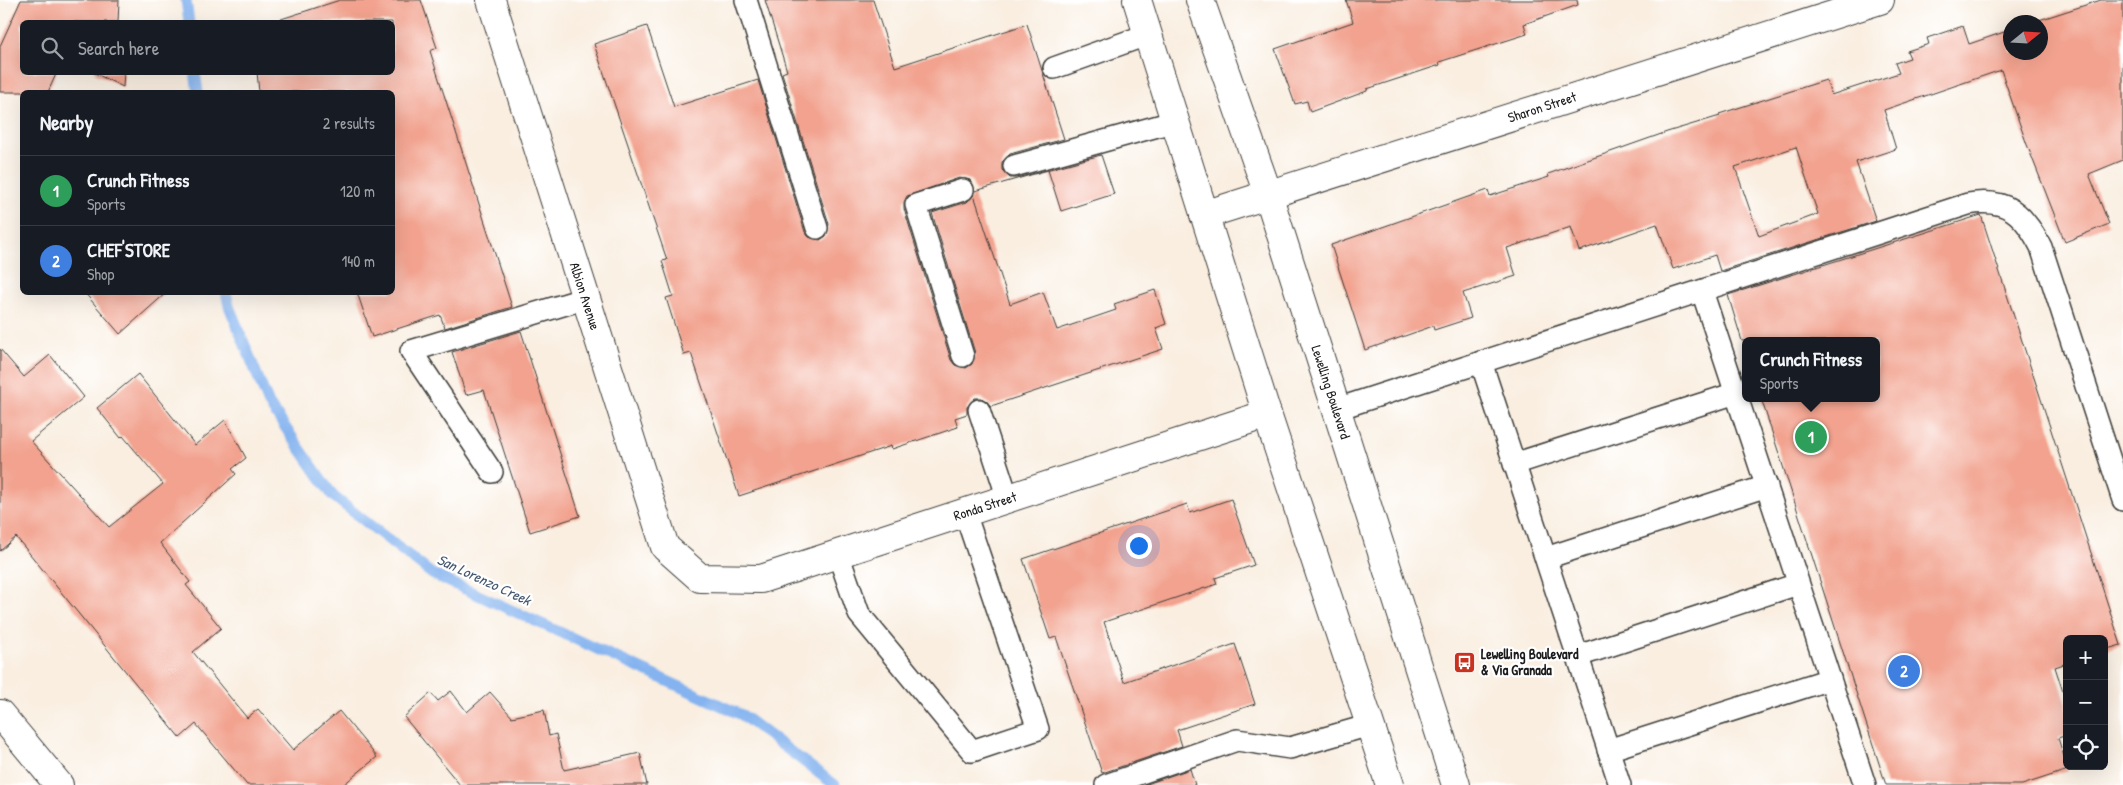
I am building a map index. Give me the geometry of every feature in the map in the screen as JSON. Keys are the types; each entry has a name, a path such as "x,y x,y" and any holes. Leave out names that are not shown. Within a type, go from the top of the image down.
{"street":[{"name":"Albion Avenue","path":"491,0 665,547 700,578"},
{"path":"1137,0 1267,414 1390,785"},
{"name":"Lewelling Boulevard","path":"1200,0 1268,194 1456,785"},
{"name":"Sharon Street","path":"1204,216 1880,0"},
{"name":"Ronda Street","path":"700,578 761,580 1267,414"},
{"path":"0,714 59,785"}],"lane":[{"path":"746,0 817,228"},
{"path":"1054,68 1149,34"},
{"path":"1014,166 1176,121"},
{"path":"962,356 916,205 963,190"},
{"path":"1337,409 1968,204 1990,202 2009,207 2030,225 2041,247 2123,500"},
{"path":"1702,290 1830,679 1858,783"},
{"path":"492,472 411,351 586,298"},
{"path":"1481,362 1620,785"},
{"path":"1514,464 1736,393"},
{"path":"979,410 1008,499"},
{"path":"1546,558 1767,486"},
{"path":"838,554 859,614 972,751 1038,729 965,512"},
{"path":"1578,656 1798,584"},
{"path":"1608,750 1830,679"},
{"path":"1106,785 1237,740 1290,748 1370,725"}],"building":[{"path":"21,0 119,0 118,20 20,20 20,75 56,75 49,90 0,92 0,46"},
{"path":"340,0 421,0 437,48 430,51 512,307 445,328 440,315 372,337 358,295 395,295 395,90 259,90 257,75 395,75 395,20 278,20"},
{"path":"765,0 873,0 895,67 1027,24 1064,139 1010,154 1002,162 1002,170 1010,178 1017,178 1101,155 1114,194 1061,211 1048,170 975,191 971,180 959,178 907,196 904,202 904,209 951,360 955,365 966,368 972,364 975,353 932,213 967,202 974,195 1010,304 1043,292 1057,330 1116,310 1114,304 1155,290 1166,324 1156,328 1163,349 991,406 982,398 975,398 967,407 967,414 955,418 958,427 892,449 891,446 739,496 691,353 684,355 666,298 673,296 662,261 667,260 594,44 647,26 674,107 758,80 805,232 809,237 820,240 826,236 829,224 782,73 787,71"},
{"path":"1346,0 1577,0 1578,5 1524,24 1527,34 1439,62 1440,65 1367,89 1367,91 1310,112 1307,101 1295,104 1275,49 1353,22"},
{"path":"2101,0 2123,0 2123,160 2089,174 2109,224 2065,242 2026,142 2001,70 1884,110 1896,149 1856,162 1876,221 1720,271 1715,255 1673,269 1657,224 1579,251 1571,227 1507,248 1516,276 1463,293 1471,318 1434,330 1433,326 1365,350 1331,245 1488,190 1490,196 1549,177 1548,174 1667,132 1826,80 1831,95 1899,73 1895,63 1910,58 1907,51 1929,44 1927,38 1963,26 1969,44 2003,32 2003,60 2048,60 2048,17","holes":["1796,147 1818,214 1759,236 1735,167"]},
{"path":"98,75 124,75 123,87"},
{"path":"1981,215 2121,645 2108,649 2108,635 2063,635 2063,664 2055,667 2063,692 2063,736 2058,738 2063,754 2063,770 2068,770 2022,785 1886,785 1762,402 1880,402 1880,337 1742,337 1742,341 1728,295"},
{"path":"87,295 164,295 120,334"},
{"path":"521,331 580,516 530,532 484,390 466,395 452,352"},
{"path":"0,349 24,377 50,355 84,397 31,441 109,527 163,484 123,436 121,438 97,408 138,374 195,445 225,420 246,458 232,469 236,474 160,543 190,582 186,585 221,628 193,652 247,718 258,709 293,750 339,711 377,757 343,785 247,785 196,724 180,738 16,537 0,551"},
{"path":"1231,499 1254,565 1215,578 1217,584 1104,622 1124,682 1235,644 1255,704 1177,730 1182,746 1102,773 1056,637 1050,639 1023,559 1187,504 1190,513"},
{"path":"451,691 467,712 490,692 512,717 544,710 549,736 556,734 564,770 640,753 647,785 460,785 404,717 431,693 438,701"},
{"path":"1190,769 1195,785 1144,785"}],"waterway":[{"name":"San Lorenzo Creek","path":"186,0 189,20"},
{"name":"San Lorenzo Creek","path":"195,75 198,90"},
{"name":"San Lorenzo Creek","path":"227,295 229,306 269,404 333,496 432,574 742,715 835,785"}],"place":[{"name":"Crunch Fitness","path":"1811,437"},
{"name":"Lewelling Boulevard & Via Granada","path":"1465,662"},
{"name":"CHEF'STORE","path":"1904,671"}]}
